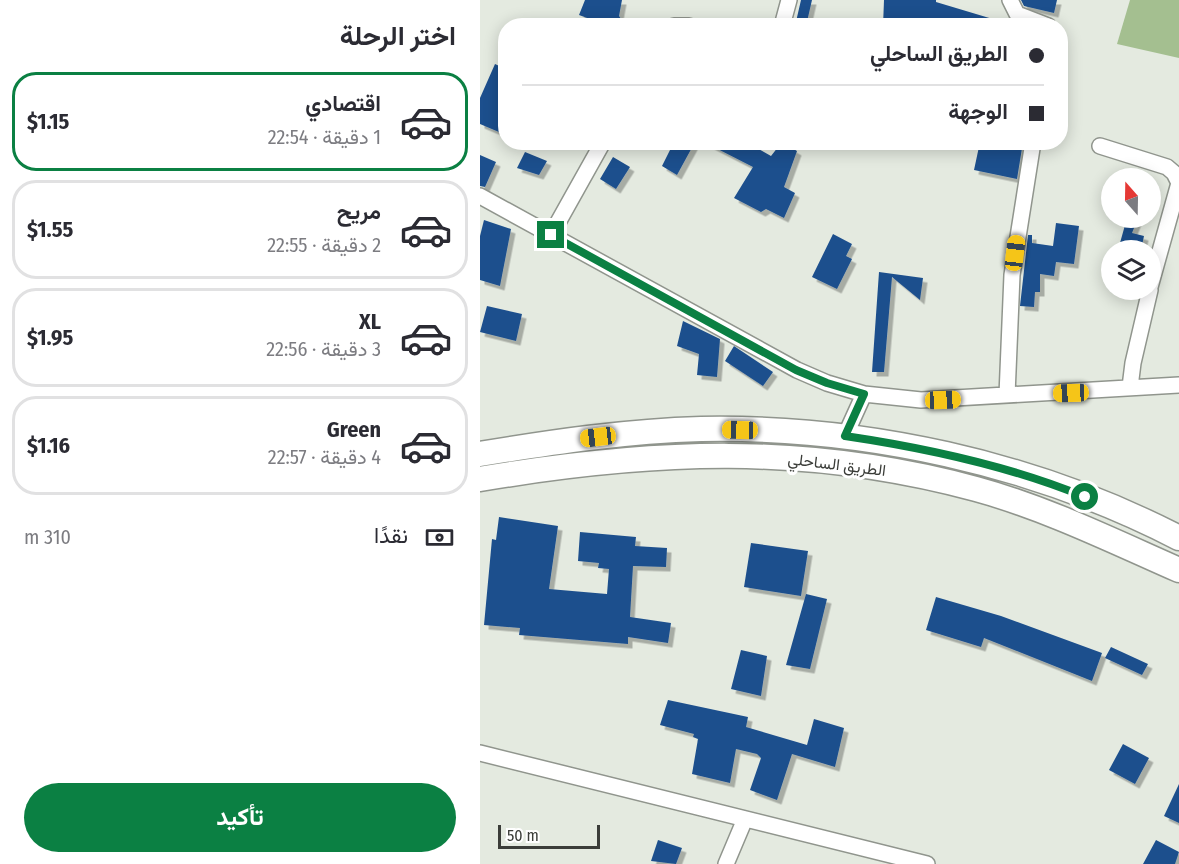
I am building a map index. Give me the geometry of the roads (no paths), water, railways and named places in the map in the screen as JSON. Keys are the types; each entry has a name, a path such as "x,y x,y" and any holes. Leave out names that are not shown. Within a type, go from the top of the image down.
{"highway":[{"name":"الطريق الساحلي","path":"480,454 617,434 701,429 845,436 899,444 973,462 1067,490 1179,538"},
{"name":"الطريق الساحلي","path":"480,479 572,463 657,456 792,457 864,465 977,490 1107,538 1179,570"}],"street":[{"path":"784,18 789,0"},
{"path":"1010,0 1017,14 1027,18"},
{"path":"1100,146 1167,168 1174,173 1179,183 1161,248"},
{"path":"551,235 599,150"},
{"path":"1007,395 1012,275 1032,150"},
{"path":"480,196 796,370 827,383 864,394 921,400 1179,385"},
{"path":"1130,387 1132,363 1147,300"},
{"path":"845,436 864,394"},
{"path":"480,753 927,864"},
{"path":"726,864 745,819"}]}
